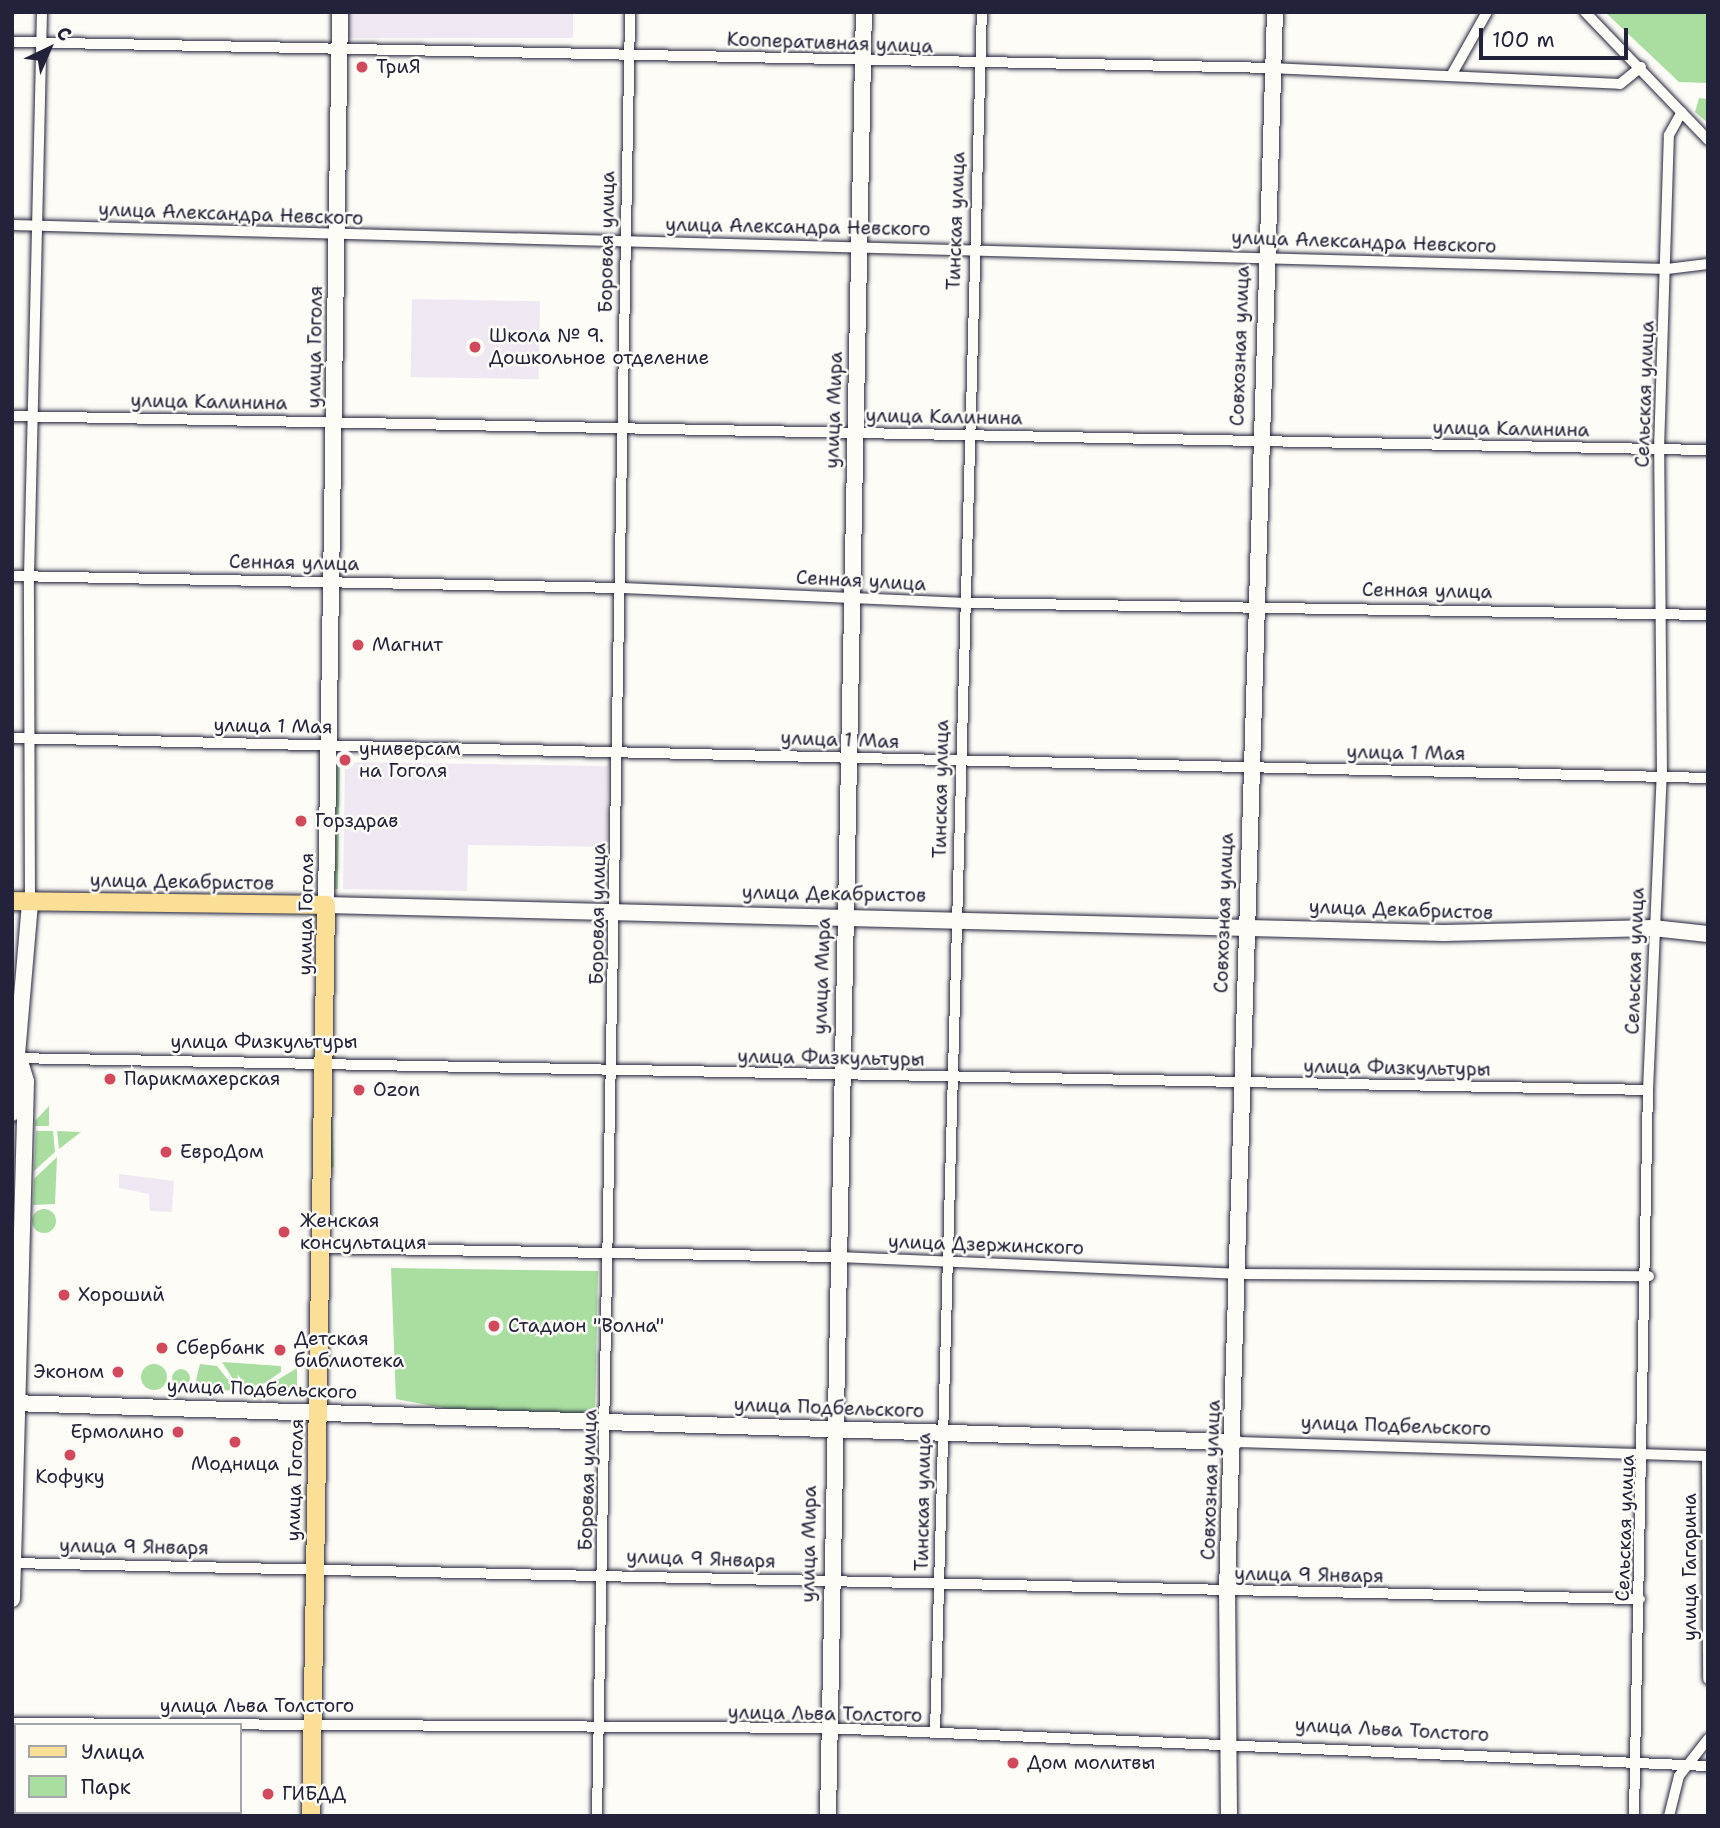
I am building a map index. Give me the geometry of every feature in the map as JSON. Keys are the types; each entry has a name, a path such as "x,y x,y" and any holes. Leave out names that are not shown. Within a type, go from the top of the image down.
{"main road":[{"name":"улица Гоголя","path":"312,1816 313,1570 318,1412 328,745 334,581 340,12"},
{"name":"улица Мира","path":"830,1813 826,1728 831,1427 838,1257 839,1076 851,758 850,598 861,246 864,12"},
{"name":"Совхозная улица","path":"1229,1816 1231,1741 1227,1591 1234,1442 1244,925 1251,768 1258,441 1270,68 1275,12"},
{"name":"улица Декабристов","path":"21,901 616,910 1571,935 1653,928 1708,934"},
{"path":"12,1113 21,901"},
{"path":"12,1599 17,1236 26,1081 16,1058"},
{"name":"улица Подбельского","path":"15,1403 831,1427 1234,1442"}],"street":[{"path":"21,901 28,739 29,576 35,417 34,226 42,12"},
{"name":"Боровая улица","path":"597,1816 608,1422 611,1069 622,588 621,432 630,12"},
{"name":"Тинская улица","path":"935,1734 950,1078 957,918 962,603 982,12"},
{"path":"1452,74 1487,12"},
{"path":"1586,12 1641,66 1708,140"},
{"name":"Кооперативная улица","path":"12,42 628,53 979,65 1270,68 1452,74 1620,84 1641,66"},
{"name":"Сельская улица","path":"1634,1816 1649,1276 1648,1090 1653,928 1662,775 1659,450 1667,269 1669,135 1682,112"},
{"name":"улица Александра Невского","path":"12,225 338,235 972,248 1667,269 1708,264"},
{"name":"улица Калинина","path":"12,416 335,422 621,432 969,434 1708,450"},
{"name":"Сенная улица","path":"12,576 622,588 962,603 1255,605 1708,615"},
{"name":"улица 1 Мая","path":"12,738 618,749 851,758 1708,778"},
{"name":"улица Физкультуры","path":"16,1058 324,1059 839,1076 1648,1090"},
{"name":"улица Дзержинского","path":"320,1248 838,1257 1237,1273 1649,1276"},
{"name":"улица Подбельского","path":"1234,1442 1644,1455"},
{"name":"улица Гагарина","path":"1644,1455 1708,1456 1708,1679"},
{"name":"улица 9 Января","path":"13,1563 603,1574 1640,1600"},
{"name":"улица Льва Толстого","path":"242,1724 600,1730 826,1728 935,1734 1231,1741 1636,1759 1708,1766"},
{"path":"1669,1816 1674,1786 1708,1739"}],"shaded area":[{"path":"346,12 573,12 573,38 346,38"},
{"name":"Школа № 9. Дошкольное отделение","path":"412,299 540,301 539,379 411,377"},
{"path":"345,762 608,766 607,847 468,845 467,891 343,889"},
{"path":"119,1174 174,1181 172,1212 150,1211 149,1194 119,1188"}],"green space":[{"path":"1605,12 1708,12 1708,83 1679,82"},
{"path":"1699,98 1708,99 1708,123 1695,112"},
{"path":"337,761 340,761 338,889 335,889"},
{"path":"331,1077 334,1167 330,1169"},
{"path":"49,1106 49,1126 35,1126 35,1121"},
{"path":"36,1131 53,1131 55,1152 34,1171"},
{"path":"57,1131 81,1132 59,1149"},
{"path":"57,1157 55,1204 33,1205 34,1179"},
{"path":"44,1209 53,1212 56,1221 53,1230 44,1233 35,1230 32,1221 35,1212"},
{"name":"Стадион \"Волна\"","path":"391,1268 598,1271 595,1416 449,1409 396,1399"},
{"path":"222,1362 281,1366 281,1372 253,1391 240,1390"},
{"path":"154,1364 163,1368 167,1377 163,1386 154,1390 145,1386 141,1377 145,1368"},
{"path":"200,1364 217,1366 237,1391 194,1388"},
{"path":"297,1368 297,1392 259,1391"},
{"path":"177,1369 185,1369 190,1378 188,1385 177,1387 172,1382 172,1374"}],"place":[{"name":"ТриЯ","path":"362,67"},
{"name":"Школа № 9. Дошкольное отделение","path":"475,347"},
{"name":"Магнит","path":"358,645"},
{"name":"универсам на Гоголя","path":"345,760"},
{"name":"Горздрав","path":"301,821"},
{"name":"Парикмахерская","path":"110,1079"},
{"name":"Ozon","path":"359,1090"},
{"name":"ЕвроДом","path":"166,1152"},
{"name":"Женская консультация","path":"284,1232"},
{"name":"Хороший","path":"64,1295"},
{"name":"Стадион \"Волна\"","path":"494,1326"},
{"name":"Сбербанк","path":"162,1348"},
{"name":"Детская библиотека","path":"280,1350"},
{"name":"Эконом","path":"118,1372"},
{"name":"Ермолино","path":"178,1432"},
{"name":"Модница","path":"235,1442"},
{"name":"Кофуку","path":"70,1455"},
{"name":"Дом молитвы","path":"1013,1763"},
{"name":"ГИБДД","path":"268,1794"}]}
